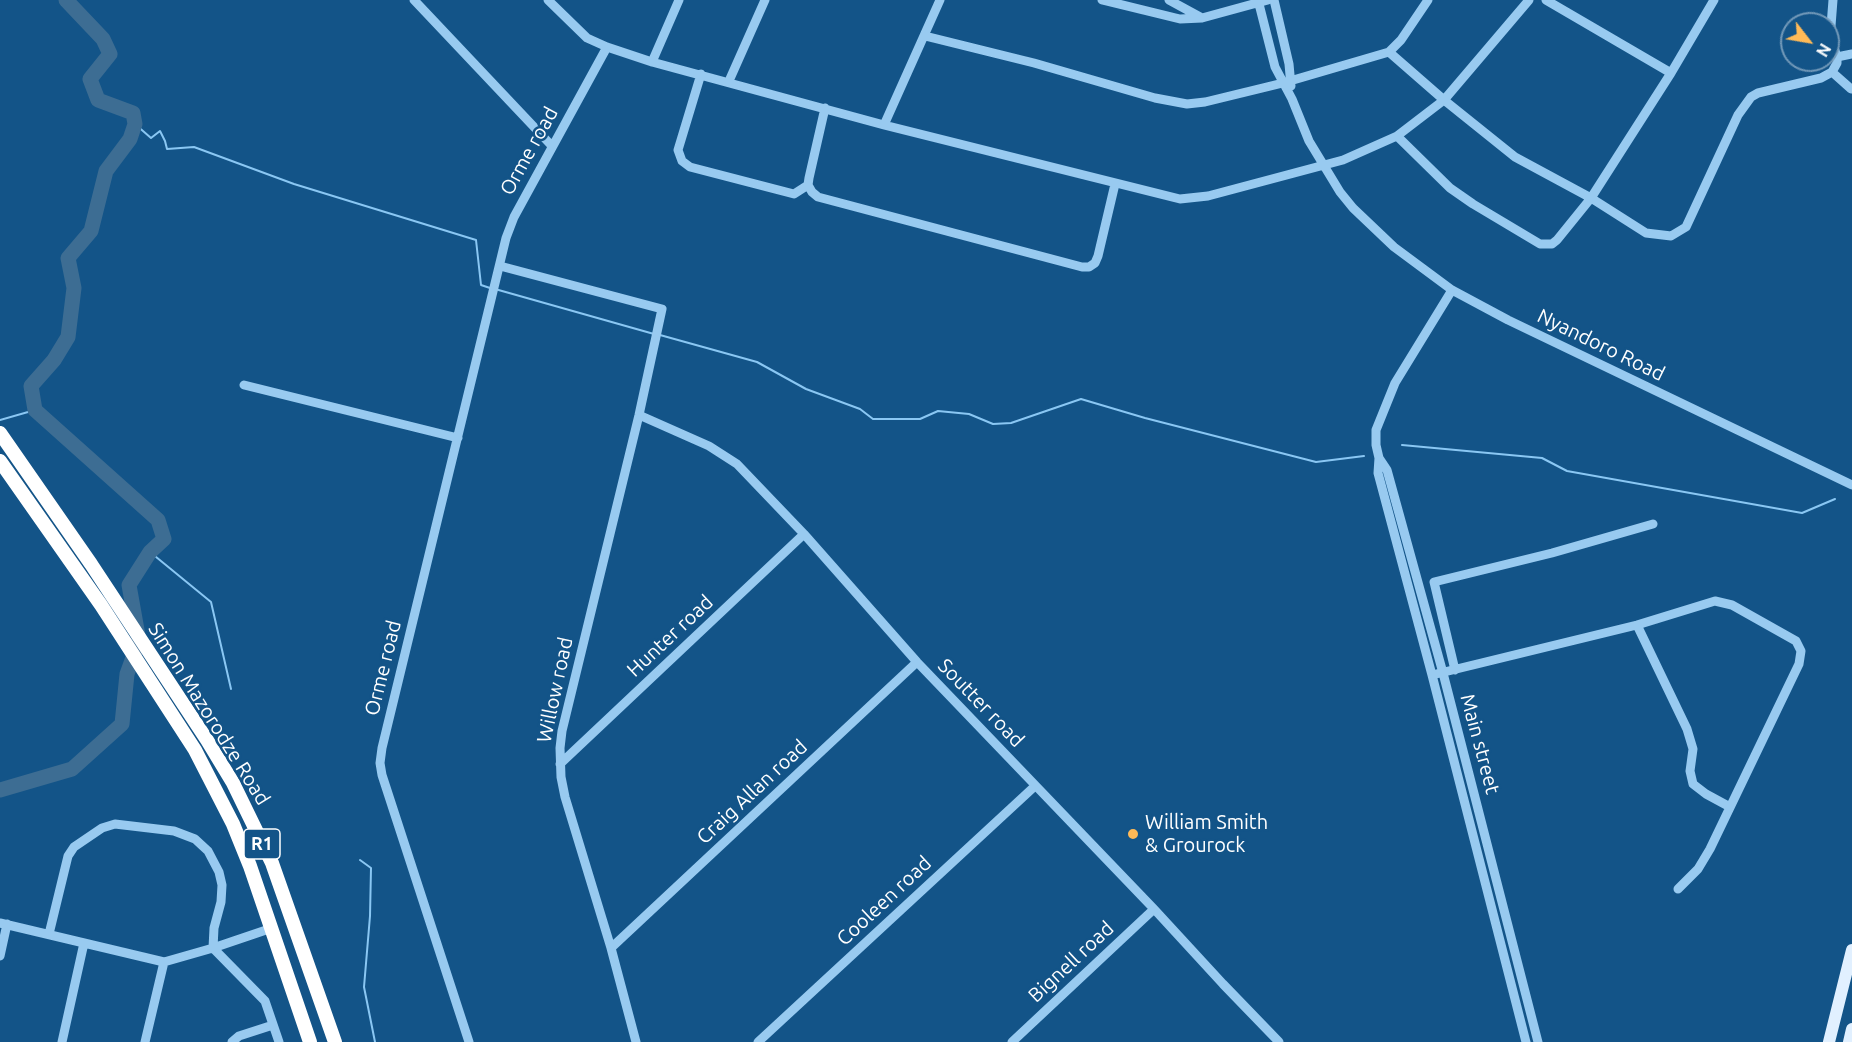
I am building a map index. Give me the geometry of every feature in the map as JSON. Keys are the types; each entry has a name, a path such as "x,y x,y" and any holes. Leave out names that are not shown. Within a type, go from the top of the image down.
{"highway":[{"name":"Simon Mazorodze Road","path":"0,433 156,662 233,783 272,863 335,1042"},
{"name":"Simon Mazorodze Road","path":"0,461 101,605 142,672 195,750 228,815 250,866 272,928"},
{"name":"R1","path":"272,928 310,1042"}],"main road":[{"path":"1829,1042 1852,950"},
{"path":"1849,1042 1852,1029"}],"street":[{"path":"414,0 552,146"},
{"path":"548,0 587,38 608,48 652,62 729,81 884,125 1180,199 1194,199 1323,165 1358,154 1397,136 1444,100 1529,0"},
{"path":"652,62 679,0"},
{"path":"729,81 765,0"},
{"path":"884,125 940,0"},
{"path":"1102,0 1180,19 1202,18 1261,1 1275,67 1286,82 1309,141 1323,165"},
{"path":"1169,0 1202,18"},
{"path":"1274,0 1289,63 1286,82"},
{"path":"925,36 1034,63 1155,98 1187,104 1205,102 1286,82 1389,52 1401,40 1428,0"},
{"path":"1546,0 1671,73"},
{"path":"1397,136 1450,188 1540,244 1552,244 1591,198 1671,73 1714,0"},
{"name":"Orme road","path":"469,1042 387,792 380,763 382,748 506,238 514,217 552,146 608,48"},
{"path":"1389,52 1515,157 1591,198 1646,233 1671,236 1686,227 1744,104 1758,93 1821,78 1832,72 1852,91"},
{"path":"701,74 678,150 682,161 690,167 794,194 808,185"},
{"path":"825,108 808,185 812,192 825,199 1082,267 1089,267 1095,263 1098,256 1115,184"},
{"name":"Nyandoro Road","path":"1323,165 1353,208 1394,247 1452,290 1585,358 1852,484"},
{"name":"Willow road","path":"501,266 662,309 639,414 562,731 560,764 565,798 611,948 636,1042"},
{"name":"Main street","path":"1452,290 1395,383 1376,430 1378,473 1526,1042"},
{"path":"244,385 458,438"},
{"name":"Soutter road","path":"639,414 690,436 724,454 736,464 804,534 917,662 1279,1042"},
{"name":"Main street","path":"1379,458 1387,470 1443,673 1538,1042"},
{"path":"1455,669 1434,582 1653,525"},
{"name":"Hunter road","path":"560,764 804,534"},
{"path":"1432,675 1637,625 1715,601 1732,605 1789,636 1799,646 1801,657 1799,664 1702,862 1678,890"},
{"path":"1637,625 1687,729 1693,750 1690,771 1693,784 1730,807"},
{"name":"Craig Allan road","path":"611,948 917,662"},
{"name":"Cooleen road","path":"758,1042 1035,786"},
{"path":"49,934 68,856 74,847 92,834 115,824 174,831 195,838 208,851 219,872 222,885 221,902 214,928 213,948 265,1001 279,1042"},
{"name":"Bignell road","path":"1012,1042 1154,909"},
{"path":"0,956 4,923 164,962 272,928"},
{"path":"62,1042 84,943"},
{"path":"145,1042 164,962"},
{"path":"232,1042 239,1036 273,1025"},
{"path":"1263,1042 1271,1034"}],"waterway":[{"path":"0,790 72,769 122,724 127,674 139,641 129,585 150,552 164,539 158,520 35,410 31,386 54,360 68,337 74,288 68,258 91,231 106,171 130,139 135,124 133,113 98,100 90,79 110,54 103,39 66,0"},
{"path":"135,124 151,138 160,131 167,149 194,147 294,184 476,240 481,285 490,288"},
{"path":"495,289 654,334"},
{"path":"660,335 757,362 806,389 860,409 873,419 920,419 938,411 969,414 993,424 1011,423 1081,399 1316,462 1364,456"},
{"path":"0,420 35,410"},
{"path":"1402,445 1542,458 1567,471 1802,513 1835,499"},
{"path":"150,552 211,602 231,689"},
{"path":"360,860 371,868 370,916 364,987 375,1042"}],"place":[{"name":"William Smith & Grourock","path":"1133,834"}]}
